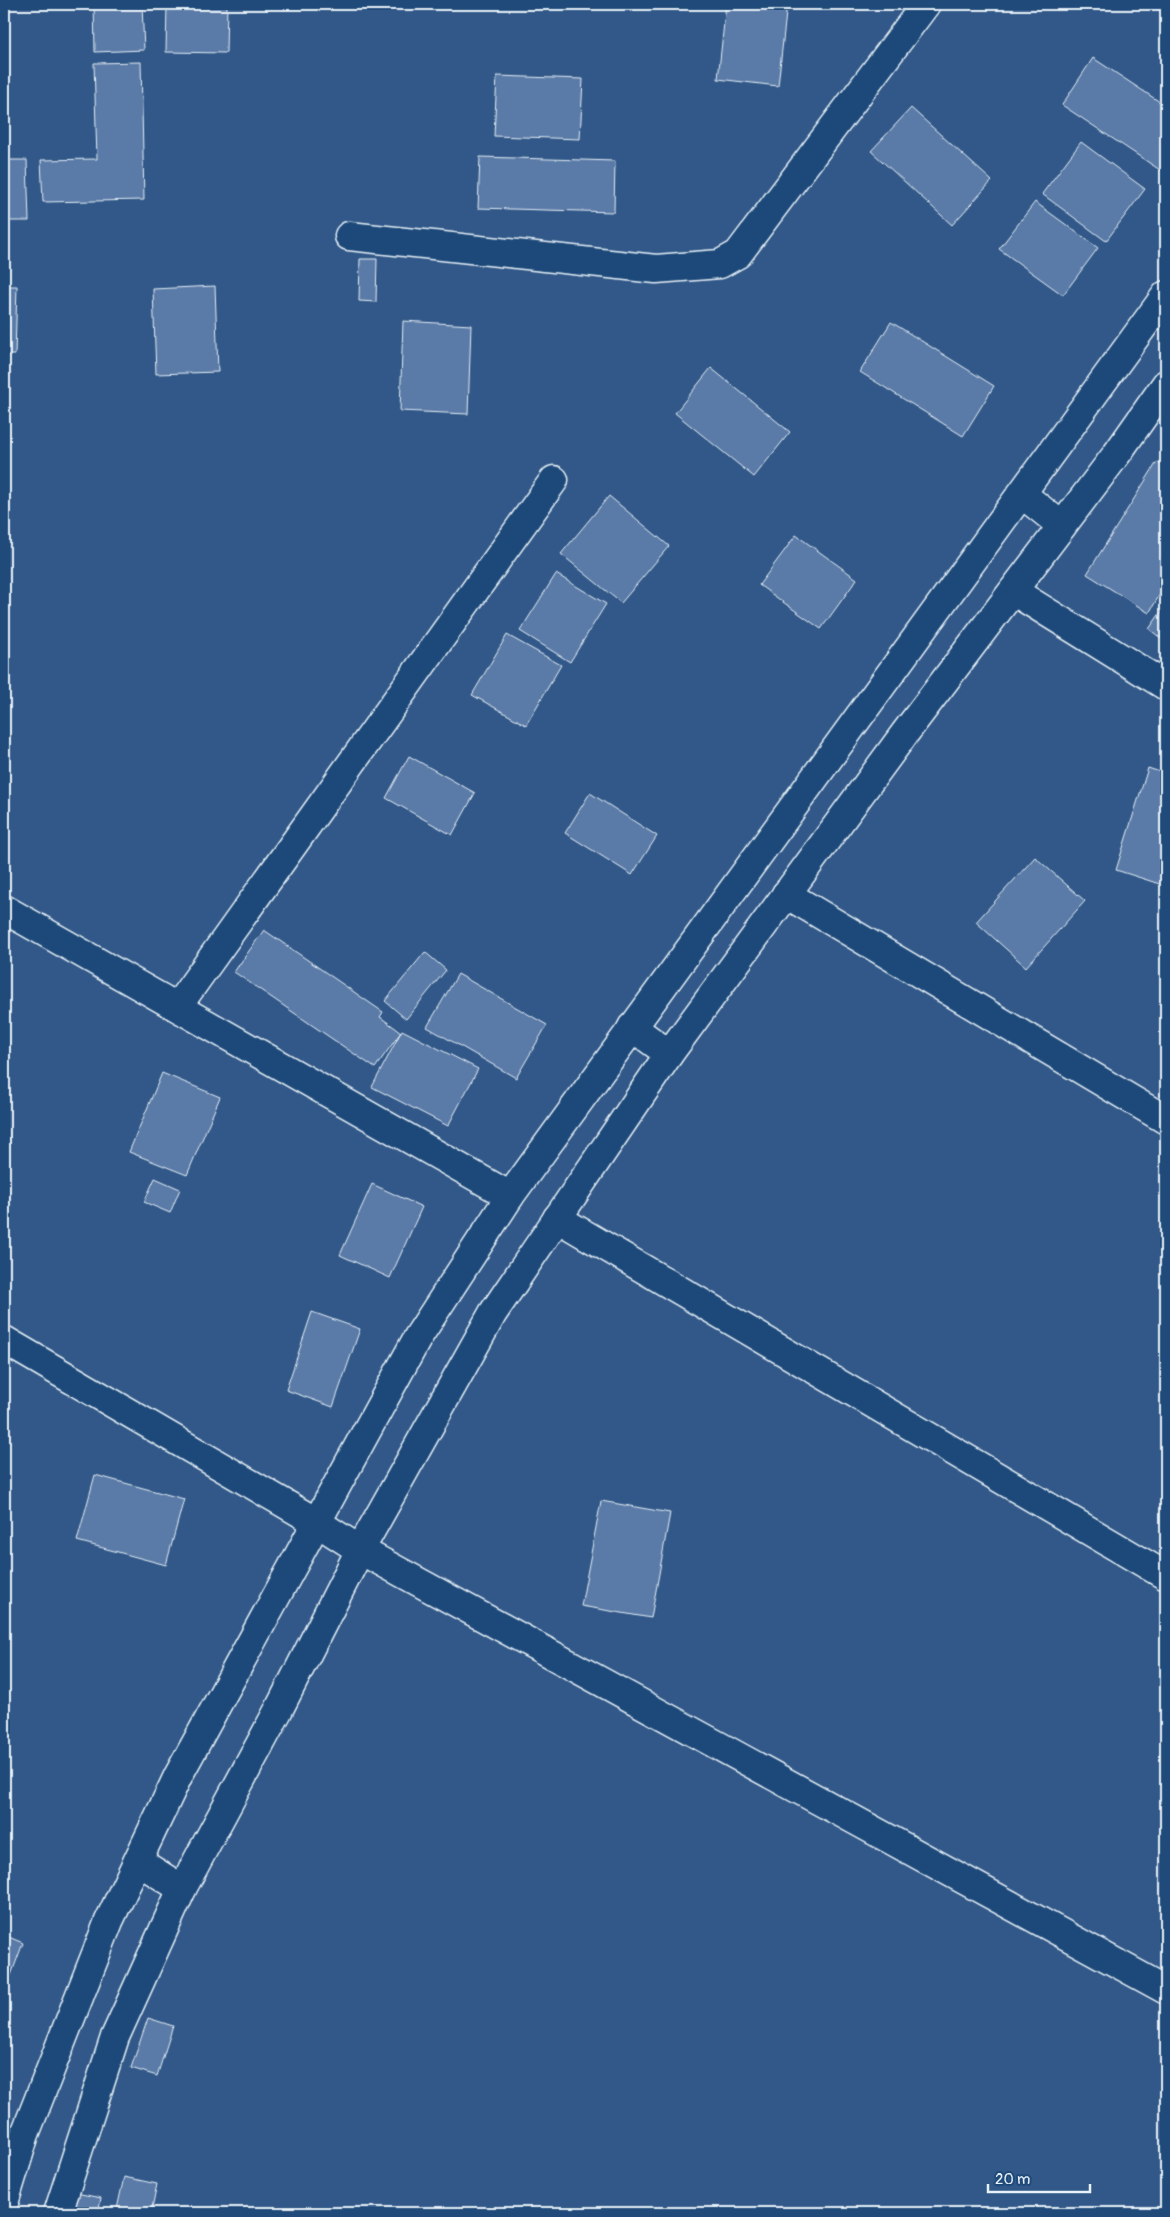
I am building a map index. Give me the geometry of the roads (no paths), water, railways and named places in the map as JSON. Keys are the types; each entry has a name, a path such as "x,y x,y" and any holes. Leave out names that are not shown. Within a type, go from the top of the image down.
{"street":[{"path":"348,236 656,269 720,264 738,254 926,4"},
{"path":"4,2203 29,2124 109,1920 178,1776 418,1337 510,1196 632,1026 1166,295"},
{"path":"58,2213 114,2036 182,1889 278,1711 360,1550 493,1313 669,1054 786,894 1116,455 1166,384"},
{"path":"177,1007 554,480"},
{"path":"1022,494 1062,526"},
{"path":"1013,591 1166,686"},
{"path":"786,894 1166,1120"},
{"path":"4,909 510,1196"},
{"path":"632,1026 669,1054"},
{"path":"557,1218 1166,1576"},
{"path":"4,1340 318,1523 360,1550 1166,1990"},
{"path":"138,1860 182,1889"}]}
